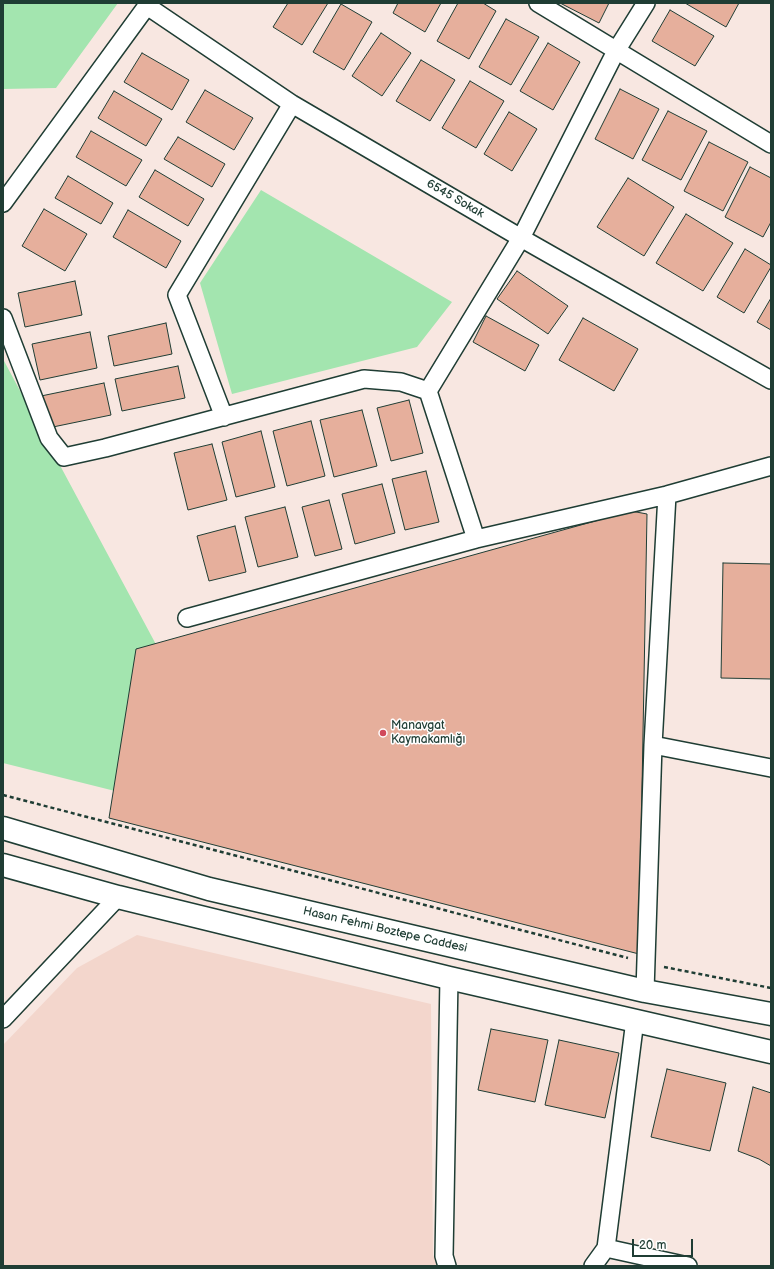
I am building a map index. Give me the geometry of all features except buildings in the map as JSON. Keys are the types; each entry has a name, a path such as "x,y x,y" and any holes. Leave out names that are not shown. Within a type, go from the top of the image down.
{"main road":[{"name":"Hasan Fehmi Boztepe Caddesi","path":"3,828 210,889 645,991 771,1014"},
{"path":"3,865 118,897 449,978 771,1052"}],"street":[{"path":"538,3 771,144"},
{"path":"476,538 428,391 521,238 616,51 646,3"},
{"path":"3,203 148,4"},
{"name":"6545 Sokak","path":"148,4 292,104 521,238 771,380"},
{"path":"224,417 177,295 292,104"},
{"path":"3,318 49,438 64,457 105,448 364,379 401,382 428,391"},
{"path":"187,618 476,538 666,495 771,466"},
{"path":"645,991 653,745 666,495"},
{"path":"653,745 771,768"},
{"path":"3,1019 118,897"},
{"path":"447,1266 444,1256 449,978"},
{"path":"593,1266 606,1248 635,1020"},
{"path":"606,1248 688,1266"}],"path":[{"path":"3,795 646,963 771,988"}],"shaded area":[{"path":"137,935 431,1004 433,1255 437,1266 3,1266 3,1045 77,968"}],"green space":[{"path":"3,3 118,3 56,88 3,89"},
{"path":"261,190 452,302 417,347 232,394 200,283"},
{"path":"3,359 204,734 195,811 3,763"}],"place":[{"name":"Manavgat Kaymakamlığı","path":"383,733"}]}
